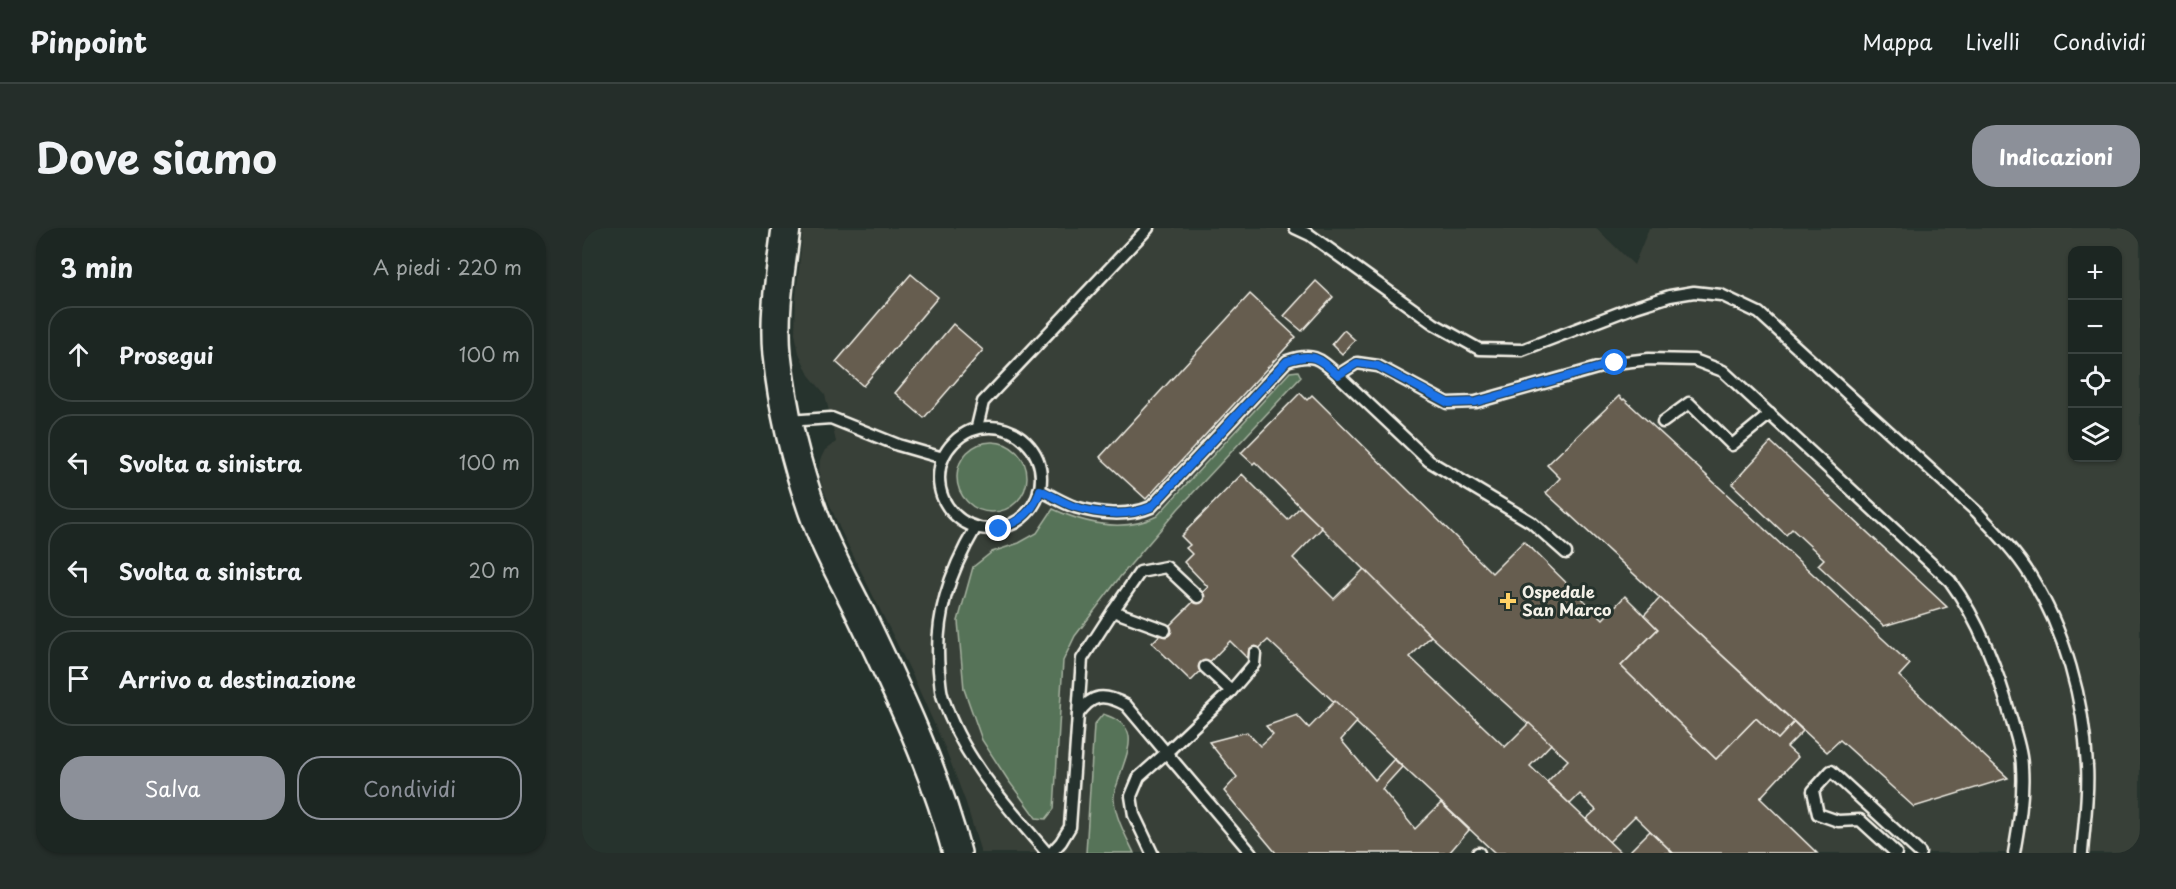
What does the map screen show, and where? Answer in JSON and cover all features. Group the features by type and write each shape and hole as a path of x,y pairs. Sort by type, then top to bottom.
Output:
{"street":[{"path":"786,228 776,306 777,354 788,421 800,473 818,525 895,685 926,759 957,853"}],"lane":[{"path":"977,427 983,402 1148,228"},
{"path":"1295,228 1310,235 1434,324 1479,349 1522,350 1629,309 1670,296 1694,292 1721,295 1759,313 1977,512 2030,574 2050,613 2066,652 2078,693 2087,768 2082,853"},
{"path":"1040,490 1075,507 1099,512 1139,512 1151,507 1287,361 1301,356 1318,357 1429,461 1531,522 1566,554"},
{"path":"1338,375 1357,363 1378,366 1448,403 1476,402 1615,363 1648,359 1694,360 1723,371 1950,581 1967,605 1984,639 2004,694 2023,765 2020,816 2014,853"},
{"path":"1664,422 1689,402 1732,444 1770,414"},
{"path":"788,421 831,418 898,445 943,458"},
{"path":"977,427 1004,428 1019,436 1032,448 1040,464 1041,482 1038,498 1028,513 1015,524 999,529 966,524 953,514 943,500 938,484 939,468 943,458 956,439 977,427"},
{"path":"976,527 959,557 946,589 939,627 942,696 957,731 975,763 996,793 1049,853 1061,842 1070,827 1082,659 1140,572 1166,567 1198,597"},
{"path":"1113,611 1165,630"},
{"path":"1152,853 1134,815 1131,796 1139,777 1231,691 1254,664 1255,653"},
{"path":"1205,667 1231,691"},
{"path":"1078,714 1086,702 1099,698 1113,698 1126,705 1251,853"},
{"path":"1896,853 1860,820 1838,821 1818,814 1813,791 1831,771 1920,853"}],"shaded area":[{"name":"Ospedale San Marco","path":"803,228 1596,228 1634,265 1649,228 2140,228 2140,853 981,853 966,803 946,750 911,672 840,529 822,486 819,472 820,460 825,450 836,442 825,394 809,375 799,353 795,333"}],"green space":[{"path":"1298,371 1301,377 1178,509 1120,577 1075,636 1063,661 1054,809 1046,819 1036,818 982,740 964,689 958,621 973,567 992,552 1019,543 1037,533 1053,509 1079,519 1118,525 1144,521 1157,516 1290,372"},
{"path":"992,442 1011,448 1021,458 1027,477 1021,496 1011,506 992,512 973,506 963,496 957,477 963,458 973,448"},
{"path":"1103,714 1116,719 1128,733 1128,750 1114,798 1119,821 1134,853 1086,853 1094,725"}],"building":[{"path":"911,274 938,297 863,386 836,362"},
{"path":"1316,281 1333,297 1302,331 1284,316"},
{"path":"1250,294 1296,337 1146,499 1100,457"},
{"path":"953,324 983,350 924,418 895,393"},
{"path":"1344,330 1355,340 1342,354 1332,344"},
{"path":"1300,393 1307,400 1312,395 1492,573 1524,541 1603,619 1625,596 1658,629 1621,666 1716,759 1756,718 1778,739 1794,722 1803,731 1787,747 1798,757 1760,798 1817,853 1673,853 1635,816 1609,842 1586,819 1596,810 1580,794 1570,804 1547,782 1568,760 1431,636 1255,462 1253,464 1241,453"},
{"path":"1619,396 1910,664 1899,676 2008,778 1914,807 1840,740 1827,752 1546,493 1560,478 1547,465"},
{"path":"1771,442 1947,607 1884,626 1818,565 1824,559 1792,529 1786,535 1732,484"},
{"path":"1242,474 1288,520 1300,507 1322,528 1293,558 1334,599 1364,569 1431,636 1410,657 1505,747 1529,723 1551,744 1530,766 1621,853 1495,853 1268,640 1248,659 1230,641 1191,681 1152,643 1208,587 1184,562 1192,554 1186,548 1190,545 1181,536"},
{"path":"1660,598 1794,722 1778,739 1756,718 1716,759 1621,666 1658,629 1644,615"},
{"path":"1335,701 1357,722 1341,740 1375,780 1394,759 1402,767 1382,789 1415,829 1441,803 1469,830 1449,853 1276,853 1224,791 1237,777 1209,742 1247,732 1260,746 1273,734 1266,726 1297,715 1309,728"},
{"path":"1650,831 1673,853 1628,853"}],"place":[{"name":"Ospedale San Marco","path":"1508,601"}],"route":[{"path":"999,529 1015,524 1028,513 1038,498 1040,490 1075,507 1099,512 1139,512 1151,507 1287,361 1301,356 1318,357 1338,375 1357,363 1378,366 1448,403 1476,402 1615,363"}]}
